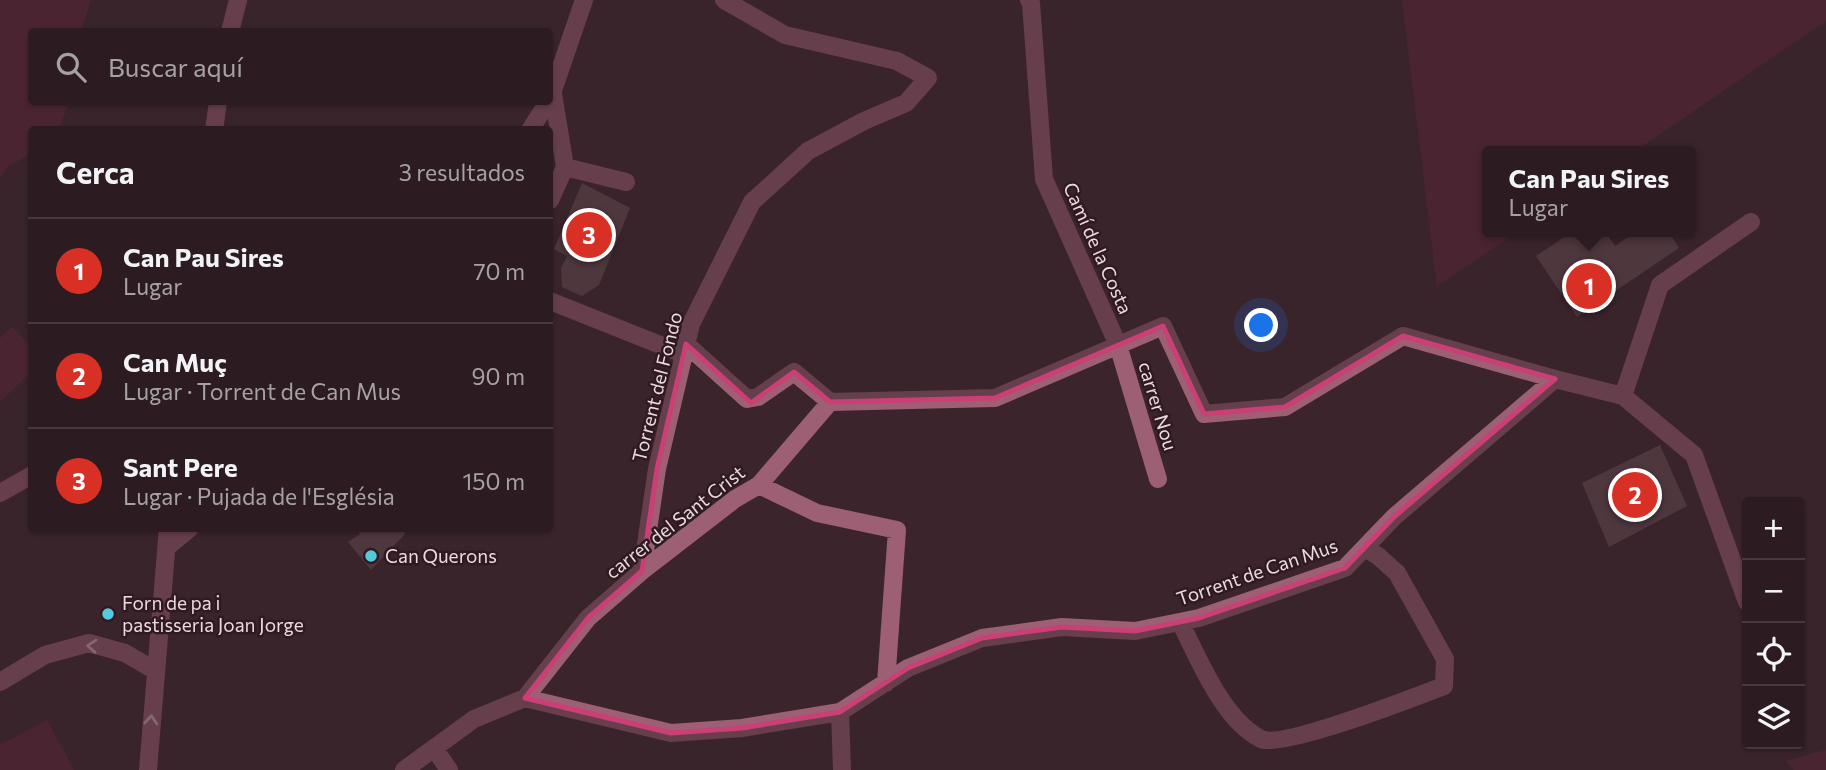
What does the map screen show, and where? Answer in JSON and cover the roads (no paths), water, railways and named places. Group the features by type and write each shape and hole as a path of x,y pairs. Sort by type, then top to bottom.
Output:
{"street":[{"path":"231,28 238,0"},
{"path":"553,89 584,0"},
{"name":"Torrent del Fondo","path":"642,571 657,469 691,324 752,202 808,151 864,121 906,103 928,78 897,61 785,35 724,0"},
{"name":"Camí de la Costa","path":"1029,0 1044,179 1118,345"},
{"path":"215,126 218,105"},
{"path":"532,126 546,105"},
{"path":"552,105 565,167 553,193"},
{"path":"565,167 626,182"},
{"path":"1623,396 1660,285 1751,222"},
{"path":"553,302 685,349 747,399 758,397 794,372 830,402 995,398 1163,326 1205,414 1284,407 1403,336 1623,396 1694,455 1742,588"},
{"name":"carrer Nou","path":"1118,345 1158,479"},
{"name":"Torrent de Can Mus","path":"525,698 671,733 741,728 840,712 908,668 982,638 1062,627 1135,631 1199,618 1345,568 1394,517 1555,379"},
{"name":"carrer del Sant Crist","path":"404,770 474,719 525,698 589,618 642,571 735,499 759,485 830,402"},
{"path":"0,493 28,477"},
{"path":"759,485 817,513 897,530 886,683"},
{"path":"148,770 168,532"},
{"path":"166,548 185,532"},
{"path":"1180,622 1226,707 1244,727 1264,740 1293,738 1444,686 1446,659 1397,573 1365,548"},
{"path":"0,682 45,655 89,643 125,653 155,670"},
{"path":"840,712 842,770"},
{"path":"434,748 449,770"}],"place":[{"name":"Sant Pere","path":"589,235"},
{"name":"Can Pau Sires","path":"1589,286"},
{"name":"Can Muç","path":"1635,495"},
{"name":"Can Querons","path":"371,556"},
{"name":"Forn de pa i pastisseria Joan Jorge","path":"108,614"}]}
